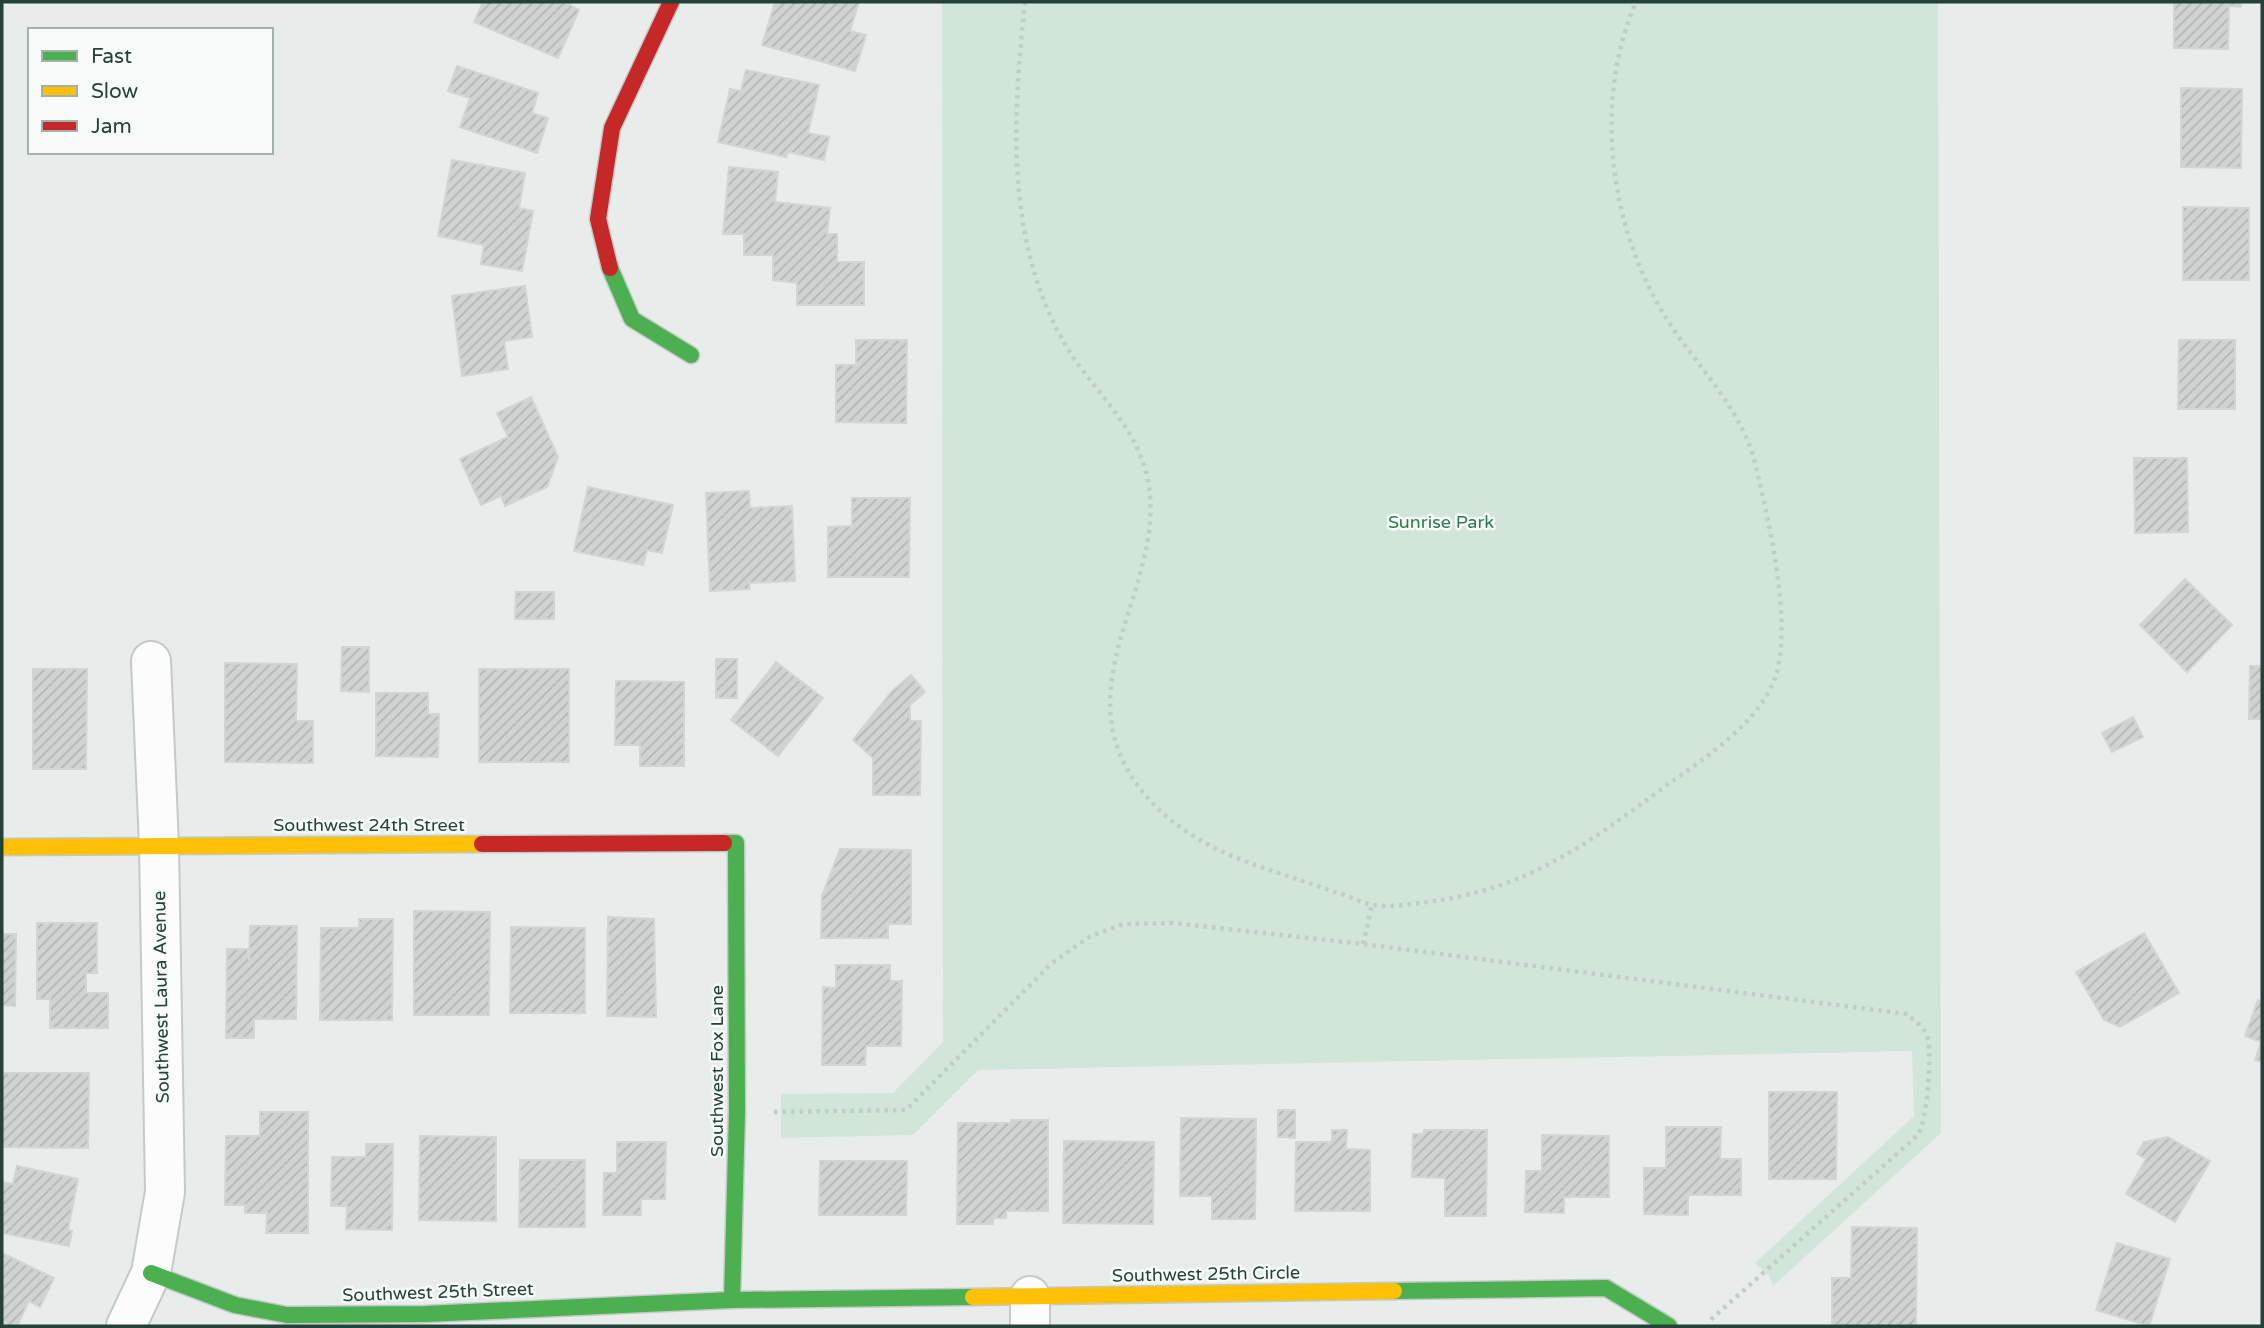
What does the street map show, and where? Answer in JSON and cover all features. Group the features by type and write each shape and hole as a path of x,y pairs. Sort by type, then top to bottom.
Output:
{"street":[{"path":"671,2 612,128 598,219 606,259 632,319 691,355"},
{"name":"Southwest Laura Avenue","path":"126,1326 151,1273 164,1192 159,845 151,661"},
{"name":"Southwest 24th Street","path":"2,847 736,843"},
{"name":"Southwest Fox Lane","path":"732,1300 737,1112 736,843"},
{"name":"Southwest 25th Street","path":"151,1273 235,1305 287,1315 425,1320 732,1300"},
{"name":"Southwest 25th Circle","path":"732,1300 1030,1311 1606,1288 1669,1326"}],"path":[{"path":"1025,2 1017,131 1022,220 1031,266 1047,309 1064,343 1128,427 1145,470 1150,501 1146,551 1113,668 1110,708 1112,732 1122,757 1150,802 1199,839 1248,863 1372,905 1403,905 1469,895 1531,875 1583,846 1678,778 1734,732 1760,705 1777,675 1783,638 1782,608 1753,455 1745,431 1727,399 1657,303 1632,252 1619,192 1612,144 1613,89 1626,26 1636,2"},
{"path":"1363,944 1372,905"},
{"path":"737,1112 906,1110 1052,963 1089,937 1123,924 1173,923 1363,944 1895,1010 1907,1014 1923,1028 1928,1040 1926,1112 1924,1124 1917,1135 1703,1326"}],"green space":[{"name":"Sunrise Park","path":"942,2 1938,2 1941,1133 1773,1286 1769,1276 1755,1263 1914,1116 1912,1051 978,1070 913,1135 781,1138 781,1094 893,1093 943,1042"}],"building":[{"path":"483,2 565,2 579,10 558,58 474,22"},
{"path":"775,2 859,2 850,31 866,35 855,71 762,45"},
{"path":"2174,2 2241,2 2241,7 2229,6 2228,49 2174,48"},
{"path":"457,66 538,93 532,113 548,118 537,153 460,127 470,98 448,91"},
{"path":"746,70 819,85 808,133 829,137 824,160 788,152 786,157 718,142 730,89 741,91"},
{"path":"2181,88 2242,89 2241,168 2181,167"},
{"path":"452,160 525,173 519,208 533,211 522,271 481,264 484,245 438,236"},
{"path":"729,167 778,172 775,202 830,208 827,234 837,234 837,262 864,262 864,305 797,305 797,283 773,280 773,255 744,255 744,234 723,234"},
{"path":"2183,207 2249,208 2249,280 2183,280"},
{"path":"525,286 532,337 504,341 508,369 462,376 452,296"},
{"path":"856,340 907,340 906,423 836,422 836,365 856,365"},
{"path":"2179,340 2235,340 2235,409 2178,409"},
{"path":"531,397 558,457 547,487 505,506 501,496 481,505 460,459 508,437 497,413"},
{"path":"2134,458 2187,458 2188,532 2135,533"},
{"path":"588,487 673,505 662,553 647,550 643,565 574,551"},
{"path":"749,491 750,508 792,506 795,581 749,583 750,589 710,591 706,493"},
{"path":"852,498 910,498 909,577 828,577 828,527 852,526"},
{"path":"2185,579 2232,625 2187,672 2140,625"},
{"path":"516,592 554,592 554,619 515,619"},
{"path":"342,647 369,647 369,692 341,691"},
{"path":"716,659 737,659 737,698 716,698"},
{"path":"776,662 823,698 778,756 731,720"},
{"path":"225,663 297,664 296,721 313,721 313,763 225,762"},
{"path":"2250,666 2262,666 2262,719 2249,719"},
{"path":"33,669 87,669 86,769 33,769"},
{"path":"479,669 569,669 569,762 479,762"},
{"path":"911,675 925,692 910,705 910,721 921,721 920,795 873,795 873,758 853,740 892,691"},
{"path":"616,681 684,682 684,766 640,766 640,745 615,745"},
{"path":"376,693 428,693 428,714 439,714 438,757 376,756"},
{"path":"2133,717 2143,737 2112,752 2102,733"},
{"path":"840,849 911,850 911,924 888,924 888,938 821,938 822,896"},
{"path":"414,911 490,912 489,1015 414,1015"},
{"path":"608,917 654,919 656,1017 607,1016"},
{"path":"359,919 393,919 392,1020 320,1020 321,928 359,928"},
{"path":"37,923 97,923 97,973 86,973 86,993 108,993 108,1028 50,1028 50,999 37,999"},
{"path":"250,926 297,926 296,1019 254,1019 254,1038 226,1038 227,949 248,949 249,960"},
{"path":"511,927 585,928 585,1013 510,1013"},
{"path":"2144,933 2179,993 2120,1027 2104,1020 2076,972"},
{"path":"2,934 16,934 15,1006 2,1005"},
{"path":"836,965 890,965 890,981 902,981 901,1046 866,1046 865,1065 822,1065 823,987 836,988"},
{"path":"2258,1000 2262,1002 2262,1062 2255,1060 2261,1042 2245,1036"},
{"path":"2,1073 89,1073 88,1148 2,1147"},
{"path":"1769,1092 1837,1092 1836,1179 1769,1179"},
{"path":"1278,1110 1295,1110 1295,1138 1278,1137"},
{"path":"260,1112 308,1112 308,1233 266,1233 267,1213 245,1213 245,1205 225,1205 226,1136 260,1136"},
{"path":"1181,1118 1256,1119 1255,1219 1212,1219 1212,1196 1180,1196"},
{"path":"1011,1120 1048,1120 1048,1211 1006,1211 1006,1218 993,1218 993,1224 957,1224 958,1123 1011,1123"},
{"path":"1666,1127 1721,1127 1720,1159 1741,1159 1741,1195 1688,1195 1688,1215 1644,1214 1644,1168 1666,1168"},
{"path":"1332,1130 1347,1130 1346,1149 1370,1150 1370,1211 1295,1211 1296,1142 1332,1142"},
{"path":"1424,1130 1487,1130 1486,1216 1445,1216 1445,1178 1412,1177 1413,1134 1424,1134"},
{"path":"1542,1135 1609,1136 1609,1197 1564,1197 1564,1213 1525,1212 1526,1171 1542,1171"},
{"path":"420,1136 496,1137 496,1221 419,1220"},
{"path":"2168,1137 2210,1161 2175,1222 2126,1194 2146,1159 2137,1154 2144,1142"},
{"path":"1064,1141 1154,1142 1153,1224 1063,1223"},
{"path":"617,1142 666,1142 665,1199 641,1199 641,1215 603,1215 604,1173 617,1173"},
{"path":"366,1144 393,1144 392,1230 346,1229 347,1206 331,1206 332,1157 366,1157"},
{"path":"520,1160 585,1160 585,1227 519,1227"},
{"path":"820,1161 907,1161 906,1215 819,1215"},
{"path":"17,1166 78,1179 68,1230 72,1231 69,1246 2,1233 2,1182 13,1184"},
{"path":"1852,1227 1917,1228 1916,1326 1832,1326 1832,1278 1851,1278"},
{"path":"2117,1243 2170,1259 2149,1326 2096,1310"},
{"path":"2,1253 54,1278 40,1307 29,1301 17,1326 2,1326"}],"traffic: fast":[{"path":"610,268 632,319 691,355"},
{"path":"724,843 736,843 737,1112 732,1300"},
{"path":"151,1273 235,1305 287,1315 425,1314 732,1300 973,1297"},
{"path":"1394,1291 1606,1288 1669,1326"}],"traffic: slow":[{"path":"2,847 482,844"},
{"path":"973,1297 1394,1291"}],"traffic: jam":[{"path":"610,268 598,219 612,128 671,2"},
{"path":"482,844 724,843"}]}
